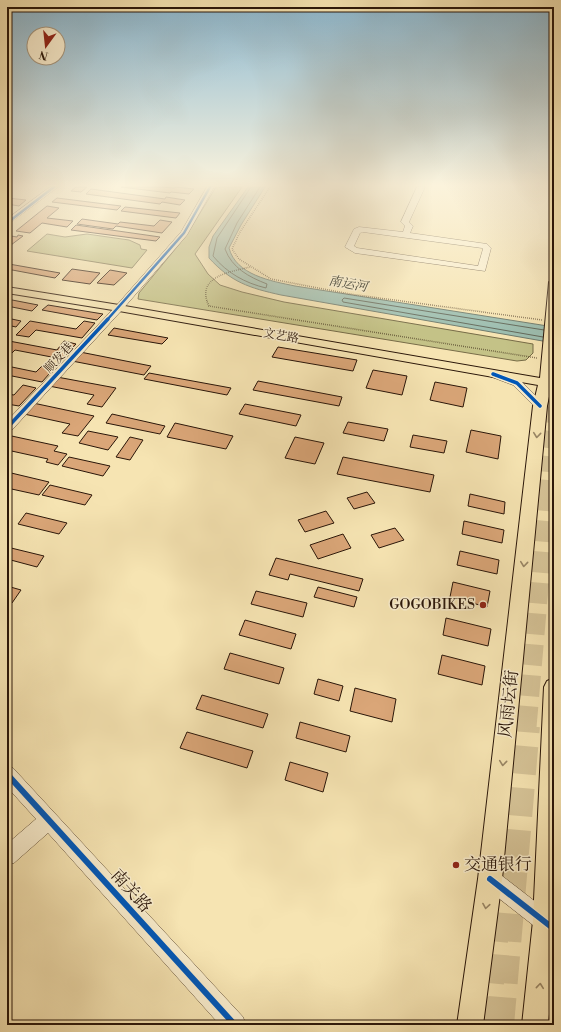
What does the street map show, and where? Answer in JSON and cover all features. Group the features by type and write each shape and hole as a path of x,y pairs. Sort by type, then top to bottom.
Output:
{"main road":[{"name":"文艺路","path":"7,282 493,374 550,379"},
{"name":"风雨坛街","path":"470,1025 490,879 540,406 550,379 547,355 554,282"},
{"name":"文艺路","path":"7,290 121,304 550,379"},
{"path":"535,1025 549,925 554,687"}],"street":[{"name":"顺发巷","path":"7,428 182,235"},
{"path":"355,235 349,247 356,250 482,269 487,248 484,246 414,235"},
{"path":"493,374 516,383 540,406"},
{"name":"南关路","path":"7,774 235,1025"},
{"path":"7,856 49,820"},
{"path":"490,879 549,925"}],"path":[{"path":"239,235 232,249 239,259 271,279 350,294 550,322"},
{"path":"250,267 213,278 204,290 204,298 209,306 547,355"}],"shaded area":[{"path":"46,235 65,237 95,235 129,240 140,245 141,249 147,250 132,268 27,251"},
{"path":"208,235 195,254 208,274 220,285 284,302 533,344 533,353 526,360 517,361 138,299 139,293 186,236"}],"water":[{"path":"236,235 229,248 233,257 239,265 247,271 265,279 295,286 554,327 554,343 259,290 241,283 225,273 209,258 209,247 213,236"}],"building":[{"path":"18,235 23,236 7,248 7,241 11,239 9,238 11,236 17,237"},
{"path":"111,235 147,235 160,237 156,241"},
{"path":"9,264 60,273 55,278 7,269"},
{"path":"72,269 100,273 90,284 62,280"},
{"path":"110,270 127,273 114,285 97,283"},
{"path":"7,299 38,305 32,311 7,306"},
{"path":"48,305 103,314 97,320 42,310"},
{"path":"7,318 21,321 16,327 7,325"},
{"path":"30,321 76,329 84,321 95,323 82,338 36,330 29,337 16,335"},
{"path":"114,328 168,338 162,344 108,335"},
{"path":"9,341 57,350 64,341 76,344 62,359 15,350 7,358 7,343"},
{"path":"278,347 357,360 353,371 272,357"},
{"path":"80,352 151,366 144,375 72,361"},
{"path":"45,363 57,365 42,382 7,375 7,366 36,372"},
{"path":"373,370 407,376 402,395 366,388"},
{"path":"149,373 231,388 227,395 144,379"},
{"path":"57,377 116,388 102,407 87,404 94,395 49,386"},
{"path":"258,381 342,397 339,406 253,390"},
{"path":"435,382 467,388 463,407 430,400"},
{"path":"23,385 36,388 19,406 7,404 7,394 14,395"},
{"path":"33,403 94,416 78,436 62,433 70,424 24,414"},
{"path":"245,404 301,415 296,426 239,414"},
{"path":"112,414 165,426 160,434 106,423"},
{"path":"348,422 388,429 384,441 343,433"},
{"path":"175,423 233,436 226,449 167,437"},
{"path":"471,430 501,436 498,459 466,452"},
{"path":"88,431 118,437 108,450 79,443"},
{"path":"7,435 58,446 54,451 67,454 58,465 46,462 48,459 7,450"},
{"path":"413,435 447,441 444,453 410,447"},
{"path":"130,437 143,440 130,460 116,457"},
{"path":"295,437 324,443 315,464 285,458"},
{"path":"69,457 110,466 103,476 62,466"},
{"path":"343,457 434,475 430,492 337,474"},
{"path":"7,472 49,482 39,495 7,488"},
{"path":"50,485 92,495 85,505 42,495"},
{"path":"367,492 375,503 354,509 347,498"},
{"path":"470,494 505,502 504,514 468,506"},
{"path":"326,511 334,523 305,532 298,520"},
{"path":"26,513 67,523 59,534 18,524"},
{"path":"464,521 504,530 502,543 462,534"},
{"path":"395,528 404,540 379,548 371,535"},
{"path":"343,534 351,548 318,559 310,545"},
{"path":"7,547 44,556 37,567 7,559"},
{"path":"460,551 499,560 497,574 457,565"},
{"path":"276,558 363,579 359,591 290,574 288,580 269,575"},
{"path":"453,582 490,591 487,607 450,597"},
{"path":"7,586 21,590 12,603 7,601"},
{"path":"318,587 357,597 354,607 314,597"},
{"path":"256,591 307,603 303,617 251,604"},
{"path":"446,618 491,629 488,646 443,635"},
{"path":"245,620 296,634 291,649 239,635"},
{"path":"230,653 284,668 279,684 224,669"},
{"path":"442,655 485,666 482,685 438,674"},
{"path":"318,679 343,686 339,701 314,694"},
{"path":"355,688 396,699 392,722 350,711"},
{"path":"202,695 268,714 263,728 196,709"},
{"path":"300,722 350,736 346,752 296,738"},
{"path":"187,732 253,751 247,768 180,748"},
{"path":"290,762 328,773 323,792 285,780"}],"tunnel":[{"path":"542,446 554,356"},
{"path":"546,496 552,431"},
{"path":"526,727 546,495"},
{"path":"500,1025 526,726"},
{"path":"486,1025 496,920"}],"cycle path":[{"path":"7,428 119,308 182,235"},
{"path":"493,374 517,383 540,406"},
{"path":"7,774 235,1025"},
{"path":"490,879 554,929"}],"place":[{"name":"GOGOBIKES","path":"483,605"},
{"name":"交通银行","path":"456,865"}],"water label":[{"name":"南运河","path":"348,284"}]}
